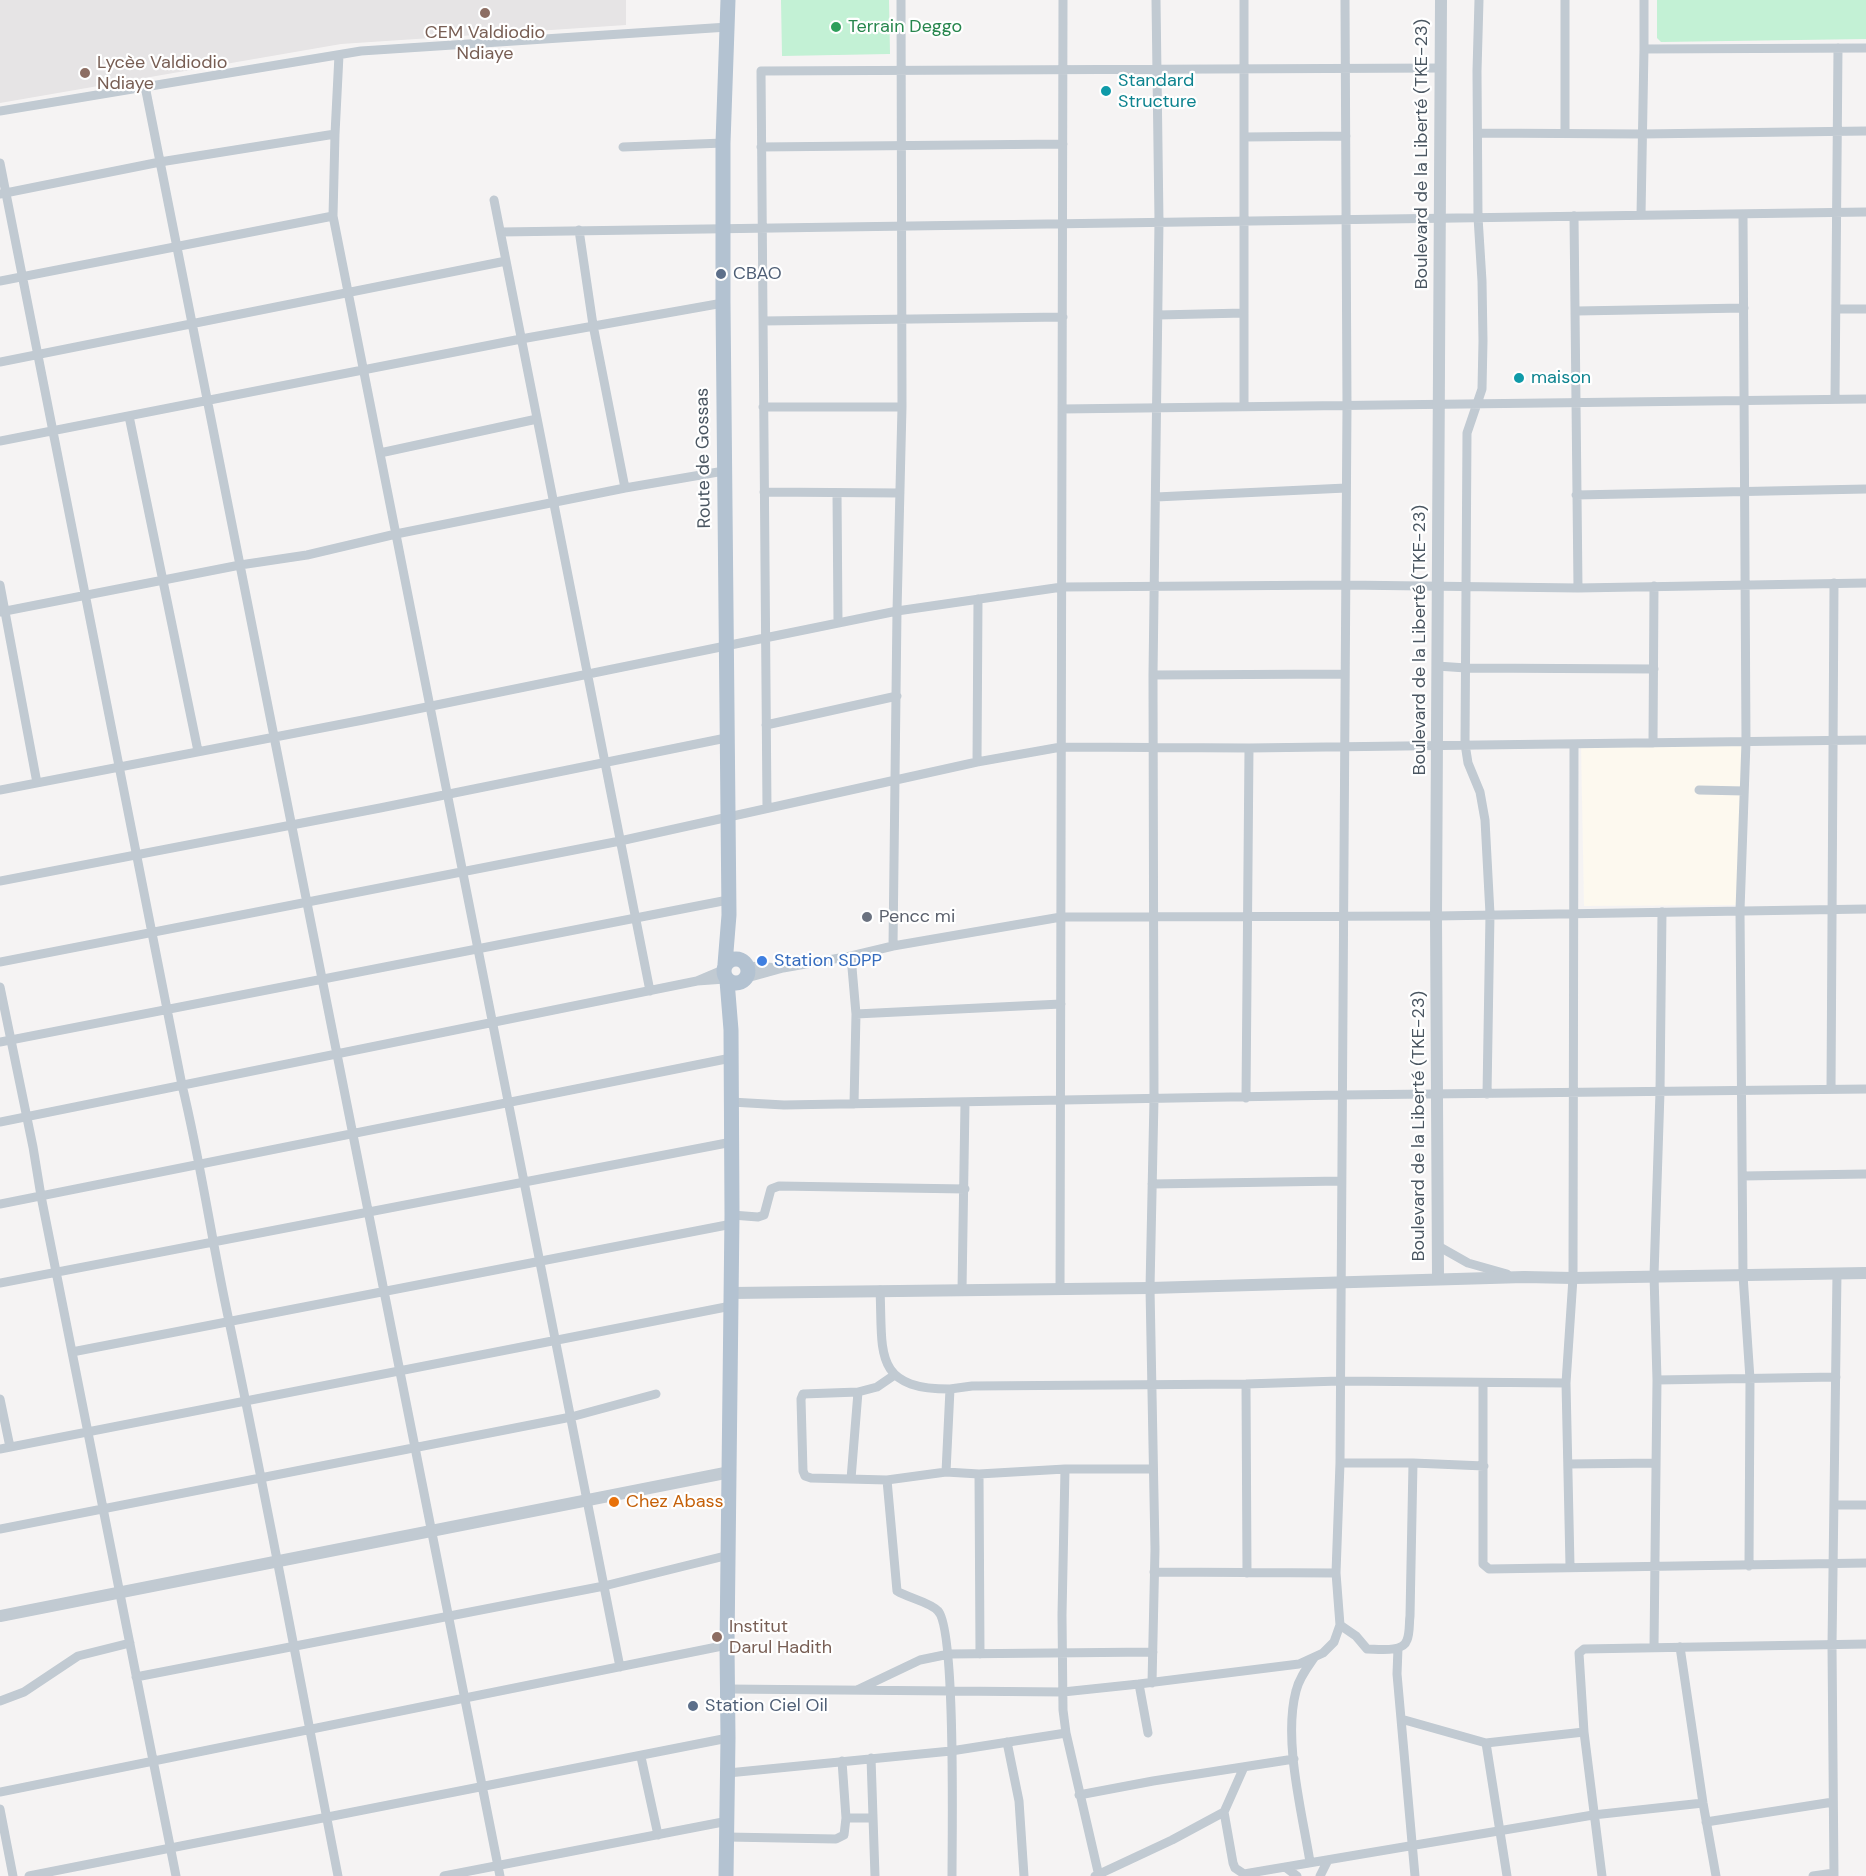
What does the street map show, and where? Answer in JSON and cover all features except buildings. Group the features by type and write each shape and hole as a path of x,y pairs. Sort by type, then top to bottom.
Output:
{"main road":[{"name":"Route de Gossas","path":"726,1876 732,1219 731,1030 735,972 728,907 726,817 723,143 728,0"}],"street":[{"path":"893,946 903,319 901,0"},
{"path":"1060,1289 1063,0"},
{"path":"1152,1683 1154,1469 1150,1288 1154,1099 1153,675 1159,221 1156,0"},
{"path":"1244,0 1244,406"},
{"path":"728,1689 1063,1692 1299,1664 1323,1653 1334,1642 1340,1625 1336,1573 1340,1463 1347,405 1345,0"},
{"name":"Boulevard de la Liberté (TKE-23)","path":"1438,1279 1436,916 1441,0"},
{"path":"1479,0 1478,217 1483,340 1482,388 1467,432 1465,744 1468,762 1482,802 1490,914 1487,1094"},
{"path":"1565,0 1565,133"},
{"path":"1641,215 1644,0"},
{"path":"0,111 361,51 728,27"},
{"path":"1835,399 1838,48"},
{"path":"1644,50 1866,48"},
{"path":"339,55 334,134 333,216 620,1667"},
{"path":"767,808 761,71 1440,68"},
{"path":"146,86 500,1876"},
{"path":"1478,133 1642,134 1866,131"},
{"path":"3,193 160,162 334,134"},
{"path":"1244,137 1346,136"},
{"path":"623,147 723,143"},
{"path":"761,147 1063,144"},
{"path":"0,163 3,193 54,430 338,1876"},
{"path":"494,200 650,991"},
{"path":"501,232 902,224 1866,212"},
{"path":"1743,214 1746,742 1740,910 1743,1275 1750,1379 1749,1566"},
{"path":"0,281 333,216"},
{"path":"1574,216 1577,311 1575,401 1578,588"},
{"path":"579,230 593,325 625,488"},
{"path":"0,362 506,261"},
{"path":"0,441 593,325 723,303"},
{"path":"1577,311 1743,308"},
{"path":"1837,309 1866,309"},
{"path":"1158,315 1244,313"},
{"path":"763,321 1063,317"},
{"path":"1062,409 1866,399"},
{"path":"763,407 902,407"},
{"path":"129,416 198,751"},
{"path":"380,453 537,419"},
{"path":"3,611 240,565 307,555 396,534 625,488 724,471"},
{"path":"1156,496 1346,488"},
{"path":"1576,495 1866,489"},
{"path":"764,492 900,493"},
{"path":"837,493 838,623"},
{"path":"1831,1089 1834,583"},
{"path":"0,790 588,675 726,644 897,611 1062,587 1345,585 1578,588 1866,583"},
{"path":"0,585 3,611 37,783"},
{"path":"1653,743 1654,586"},
{"path":"977,762 978,599"},
{"path":"1437,666 1654,669"},
{"path":"1153,675 1344,674"},
{"path":"766,725 897,696"},
{"path":"0,881 726,738"},
{"path":"0,962 620,840 977,762 1061,747 1249,748 1866,740"},
{"path":"1570,1566 1566,1383 1573,1278 1574,744"},
{"path":"1246,1098 1249,748"},
{"path":"1699,790 1744,791"},
{"path":"0,1042 635,918 728,907"},
{"path":"0,1122 735,972 783,968 1061,917 1436,916 1866,909"},
{"path":"1654,1647 1657,1380 1654,1275 1660,1092 1662,912"},
{"path":"851,956 856,1014 854,1104"},
{"path":"0,987 176,1876"},
{"path":"856,1014 1061,1005"},
{"path":"0,1204 731,1058"},
{"path":"731,1102 784,1105 1866,1089"},
{"path":"962,1290 965,1102"},
{"path":"0,1283 732,1142"},
{"path":"1743,1176 1866,1174"},
{"path":"1152,1184 1341,1181"},
{"path":"72,1352 540,1260 732,1219 758,1217 764,1215 771,1189 779,1185 965,1189"},
{"path":"1438,1246 1484,1269 1524,1277"},
{"path":"0,1399 5,1448 556,1340 731,1299 880,1290 1150,1288 1524,1277 1866,1273"},
{"path":"1813,1876 1834,1874 1832,1645 1837,1274"},
{"path":"880,1290 885,1361 893,1376 906,1383 928,1389 972,1386 1339,1381 1566,1383"},
{"path":"893,1376 877,1387 858,1392 803,1394 801,1399 805,1476 887,1480 946,1472 979,1474 1065,1469 1154,1469"},
{"path":"1657,1380 1836,1377"},
{"path":"1483,1383 1483,1564 1489,1569 1866,1563"},
{"path":"1246,1384 1247,1573"},
{"path":"946,1472 950,1389"},
{"path":"852,1479 858,1392"},
{"path":"0,1529 571,1417 656,1394"},
{"path":"1340,1463 1484,1466"},
{"path":"1340,1625 1356,1636 1367,1649 1398,1648 1404,1646 1407,1640 1410,1616 1413,1463"},
{"path":"1568,1464 1656,1463"},
{"path":"1065,1469 1062,1653 1066,1733 1096,1876 1224,1812"},
{"path":"0,1616 730,1472"},
{"path":"979,1474 980,1654"},
{"path":"887,1480 897,1591 938,1610 943,1620 949,1654 952,1876"},
{"path":"1834,1505 1866,1505"},
{"path":"136,1677 604,1586 729,1555"},
{"path":"1154,1572 1336,1573"},
{"path":"0,1701 24,1692 78,1656 130,1643"},
{"path":"1602,1876 1584,1732 1579,1653 1584,1649 1866,1644"},
{"path":"0,1792 727,1645"},
{"path":"1680,1647 1702,1803 1716,1876"},
{"path":"1398,1648 1397,1674 1415,1876"},
{"path":"855,1691 920,1660 949,1654 1153,1652"},
{"path":"1310,1862 1294,1759 1292,1726 1296,1691 1302,1676 1316,1656"},
{"path":"1139,1684 1148,1734"},
{"path":"1401,1719 1486,1743 1584,1732"},
{"path":"728,1773 951,1751 1066,1733"},
{"path":"29,1876 728,1738"},
{"path":"1007,1742 1021,1813 1024,1876"},
{"path":"1486,1743 1507,1876"},
{"path":"641,1757 658,1835"},
{"path":"871,1758 875,1876"},
{"path":"1079,1795 1294,1759"},
{"path":"727,1837 836,1839 844,1835 846,1818 842,1761"},
{"path":"1244,1767 1224,1812 1233,1863 1235,1868 1244,1875 1593,1815 1702,1803"},
{"path":"1706,1822 1833,1802"},
{"path":"0,1809 13,1876"},
{"path":"846,1818 873,1818"},
{"path":"444,1876 728,1821"},
{"path":"1320,1876 1328,1860"},
{"path":"1286,1867 1297,1876"}],"shaded area":[{"name":"Lycèe Valdiodio Ndiaye","path":"0,0 626,0 626,25 341,44 0,103"},
{"path":"1581,745 1743,746 1739,905 1584,906"}],"green space":[{"name":"Terrain Deggo","path":"781,0 889,0 890,54 782,56"},
{"path":"1657,0 1866,0 1866,39 1661,42 1657,38"}],"place":[{"name":"CEM Valdiodio Ndiaye","path":"485,13"},
{"name":"Terrain Deggo","path":"836,27"},
{"name":"Lycèe Valdiodio Ndiaye","path":"85,73"},
{"name":"Standard Structure","path":"1106,91"},
{"name":"CBAO","path":"721,274"},
{"name":"maison","path":"1519,378"},
{"name":"Pencc mi","path":"867,917"},
{"name":"Station SDPP","path":"762,961"},
{"name":"Chez Abass","path":"614,1502"},
{"name":"Institut Darul Hadith","path":"717,1637"},
{"name":"Station Ciel Oil","path":"693,1706"}]}
